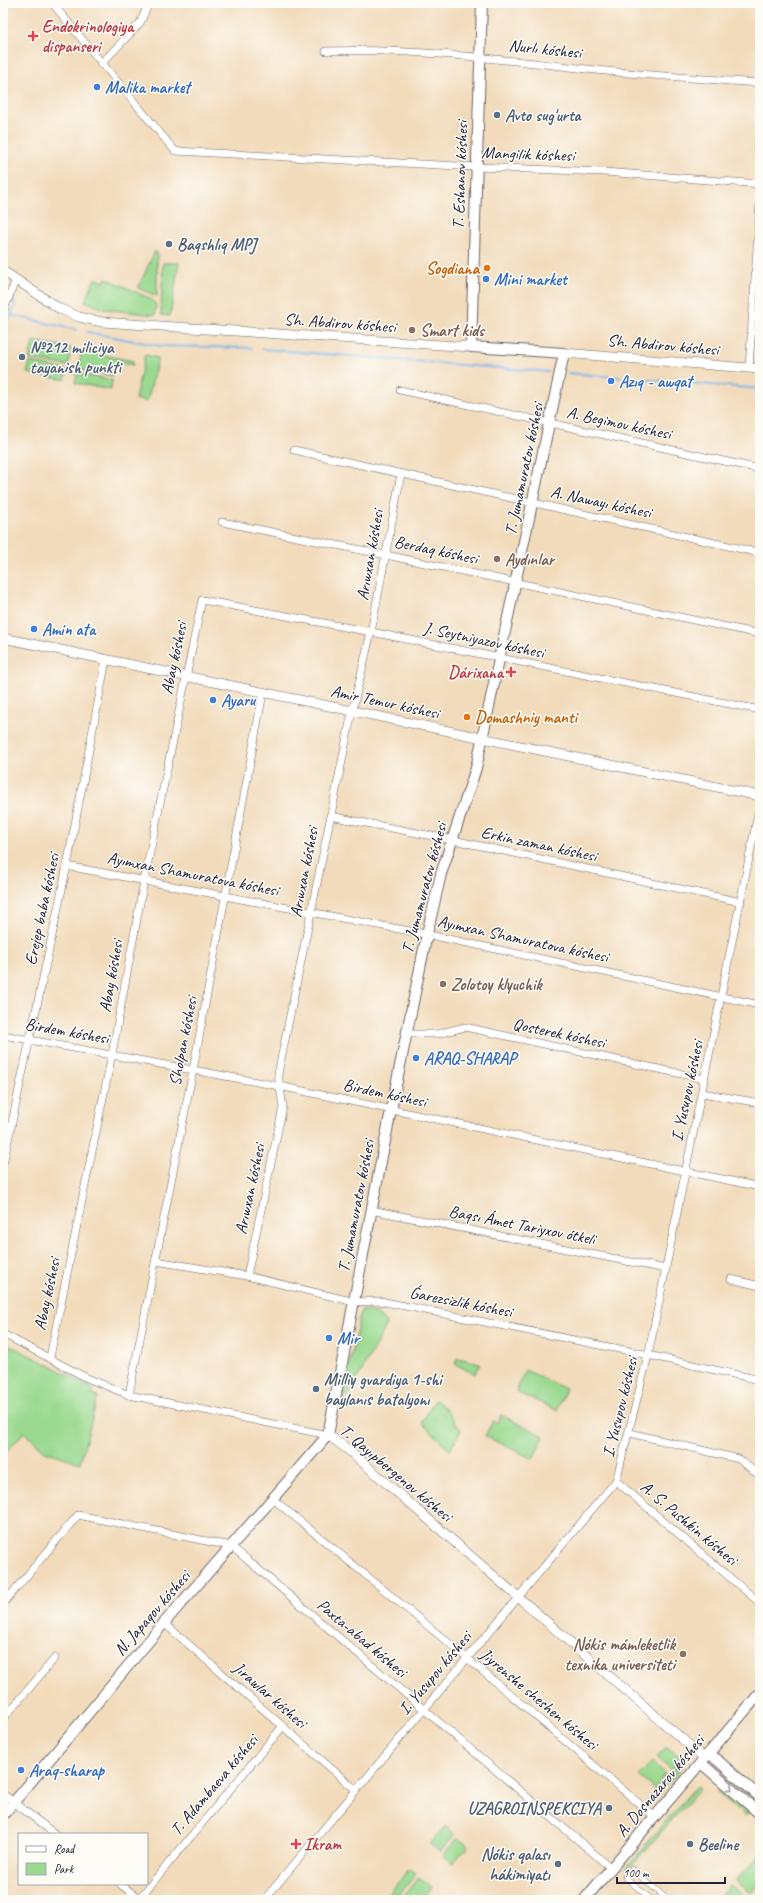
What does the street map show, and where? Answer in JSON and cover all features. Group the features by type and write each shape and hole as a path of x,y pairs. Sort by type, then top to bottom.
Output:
{"main road":[{"name":"T. Eshanov kóshesi","path":"471,347 479,58 482,3"},
{"name":"Sh. Abdirov kóshesi","path":"471,347 564,353"},
{"name":"T. Jumamuratov kóshesi","path":"328,1435 371,1210 427,934 441,874 476,768 517,583 564,353"},
{"name":"N. Japaqov kóshesi","path":"3,1815 164,1623 328,1435"},
{"name":"A. Dosnazarov kóshesi","path":"584,1900 760,1693"},
{"name":"T. Qayıpbergenov kóshesi","path":"704,1758 760,1796"},
{"name":"T. Qayıpbergenov kóshesi","path":"704,1758 760,1814"}],"street":[{"path":"52,3 101,64 140,23 149,3"},
{"name":"Nurlı kóshesi","path":"326,51 364,49 760,83"},
{"name":"Mangilik kóshesi","path":"101,64 175,151 477,168 604,172 760,184"},
{"path":"749,368 760,203"},
{"name":"Sh. Abdirov kóshesi","path":"3,271 60,309 78,317 102,322 471,347"},
{"path":"3,312 16,279"},
{"name":"Sh. Abdirov kóshesi","path":"564,353 760,369"},
{"name":"A. Begimov kóshesi","path":"400,390 760,469"},
{"name":"A. Nawayı kóshesi","path":"294,450 760,553"},
{"name":"Arıwxan kóshesi","path":"247,1276 282,1107 278,1074 330,816 371,632 400,474"},
{"name":"Berdaq kóshesi","path":"222,522 760,634"},
{"name":"J. Seytniyazov kóshesi","path":"202,600 371,632 499,659 760,710"},
{"name":"Abay kóshesi","path":"50,1358 112,1054 144,881 202,600"},
{"name":"Amir Temur kóshesi","path":"4,641 106,660 760,796"},
{"name":"Erejep baba kóshesi","path":"3,1164 28,1040 67,866 106,660"},
{"name":"Sholpan kóshesi","path":"129,1395 193,1070 263,693"},
{"name":"I. Yusupov kóshesi","path":"264,1900 616,1481 630,1433 648,1356 760,804"},
{"name":"Erkin zaman kóshesi","path":"330,816 452,840 741,902"},
{"name":"Ayımxan Shamuratova kóshesi","path":"67,866 312,911 427,934 760,1005"},
{"name":"Qosterek kóshesi","path":"407,1034 437,1034 465,1028 705,1079"},
{"name":"Birdem kóshesi","path":"3,1035 280,1086 760,1187"},
{"path":"702,1093 760,1103"},
{"name":"Baqsı Ámet Tariyxov ótkeli","path":"371,1210 666,1269"},
{"name":"Ǵarezsizlik kóshesi","path":"156,1261 247,1276 354,1302 380,1301 760,1380"},
{"path":"731,1279 760,1286"},
{"name":"T. Qayıpbergenov kóshesi","path":"3,1334 87,1378 129,1395 328,1435 346,1448 704,1758"},
{"path":"630,1433 739,1458 760,1476"},
{"name":"A. S. Pushkin kóshesi","path":"616,1481 760,1603"},
{"name":"Jiyrenshe sheshen kóshesi","path":"273,1499 467,1658 655,1817"},
{"name":"Paxta-abad kóshesi","path":"3,1604 78,1515 231,1546 611,1868"},
{"name":"Jırawlar kóshesi","path":"164,1623 356,1790"},
{"path":"3,1719 55,1658"},
{"name":"T. Adambaeva kóshesi","path":"140,1900 283,1726"},
{"path":"3,1794 54,1833"},
{"path":"632,1869 668,1900"},
{"path":"625,1877 652,1900"},
{"path":"121,1885 140,1900"}],"green space":[{"path":"155,251 157,254 157,296 138,288"},
{"path":"163,263 179,263 170,316 161,315"},
{"path":"95,278 104,282 106,278 151,299 156,305 155,315 104,309 85,301"},
{"path":"33,341 71,348 68,366 29,359"},
{"path":"82,351 133,361 133,365 116,363 113,376 78,369"},
{"path":"145,355 158,358 147,402 135,399"},
{"path":"30,362 67,370 65,380 27,373"},
{"path":"77,373 112,380 111,390 75,383"},
{"path":"361,1310 375,1313 386,1322 384,1330 348,1396 342,1400"},
{"path":"3,1342 65,1373 94,1390 92,1395 98,1396 80,1463 45,1451 24,1432 3,1456"},
{"path":"457,1358 480,1363 475,1374 455,1364"},
{"path":"525,1370 566,1389 557,1410 516,1392"},
{"path":"435,1400 446,1410 461,1430 450,1450 422,1423"},
{"path":"501,1415 544,1436 533,1459 485,1436 493,1421 497,1423"},
{"path":"666,1747 680,1758 671,1769 657,1757"},
{"path":"652,1762 666,1774 654,1789 638,1776"},
{"path":"681,1762 679,1772 647,1806 645,1803"},
{"path":"697,1785 700,1788 627,1871 626,1868"},
{"path":"720,1788 749,1812 746,1816 717,1792"},
{"path":"445,1826 455,1835 440,1852 430,1844"},
{"path":"458,1838 468,1846 453,1863 443,1855"},
{"path":"760,1854 760,1885 750,1893 736,1881"},
{"path":"409,1869 416,1874 395,1900 384,1900"},
{"path":"419,1877 431,1887 421,1900 400,1900"},
{"path":"730,1885 747,1899 718,1900"}],"waterway":[{"path":"13,299 15,305 11,315 77,330"},
{"path":"3,327 11,315"},
{"path":"87,332 161,346 252,348"},
{"path":"262,349 549,372"},
{"path":"568,373 760,389"}],"place":[{"name":"Endokrinologiya dispanseri","path":"33,36"},
{"name":"Malika market","path":"97,87"},
{"name":"Avto sug'urta","path":"497,115"},
{"name":"Baqshlıq MPJ","path":"169,244"},
{"name":"Sogdiana","path":"487,268"},
{"name":"Mini market","path":"486,279"},
{"name":"Smart kids","path":"412,330"},
{"name":"№212 miliciya tayanish punkti","path":"22,357"},
{"name":"Azıq - awqat","path":"611,381"},
{"name":"Aydınlar","path":"497,559"},
{"name":"Amin ata","path":"34,629"},
{"name":"Dárixana","path":"511,672"},
{"name":"Ayaru","path":"213,700"},
{"name":"Domashniy manti","path":"467,717"},
{"name":"Zolotoy klyuchik","path":"443,984"},
{"name":"ARAQ-SHARAP","path":"416,1058"},
{"name":"Mir","path":"329,1338"},
{"name":"Milliy gvardiya 1-shi baylanıs batalyonı","path":"316,1389"},
{"name":"Nókis mámleketlik texnika universiteti","path":"683,1654"},
{"name":"Araq-sharap","path":"21,1770"},
{"name":"UZAGROINSPEKCIYA","path":"609,1808"},
{"name":"Ikram","path":"296,1844"},
{"name":"Beeline","path":"690,1844"},
{"name":"Nókis qalası hákimiyatı","path":"558,1864"}]}
